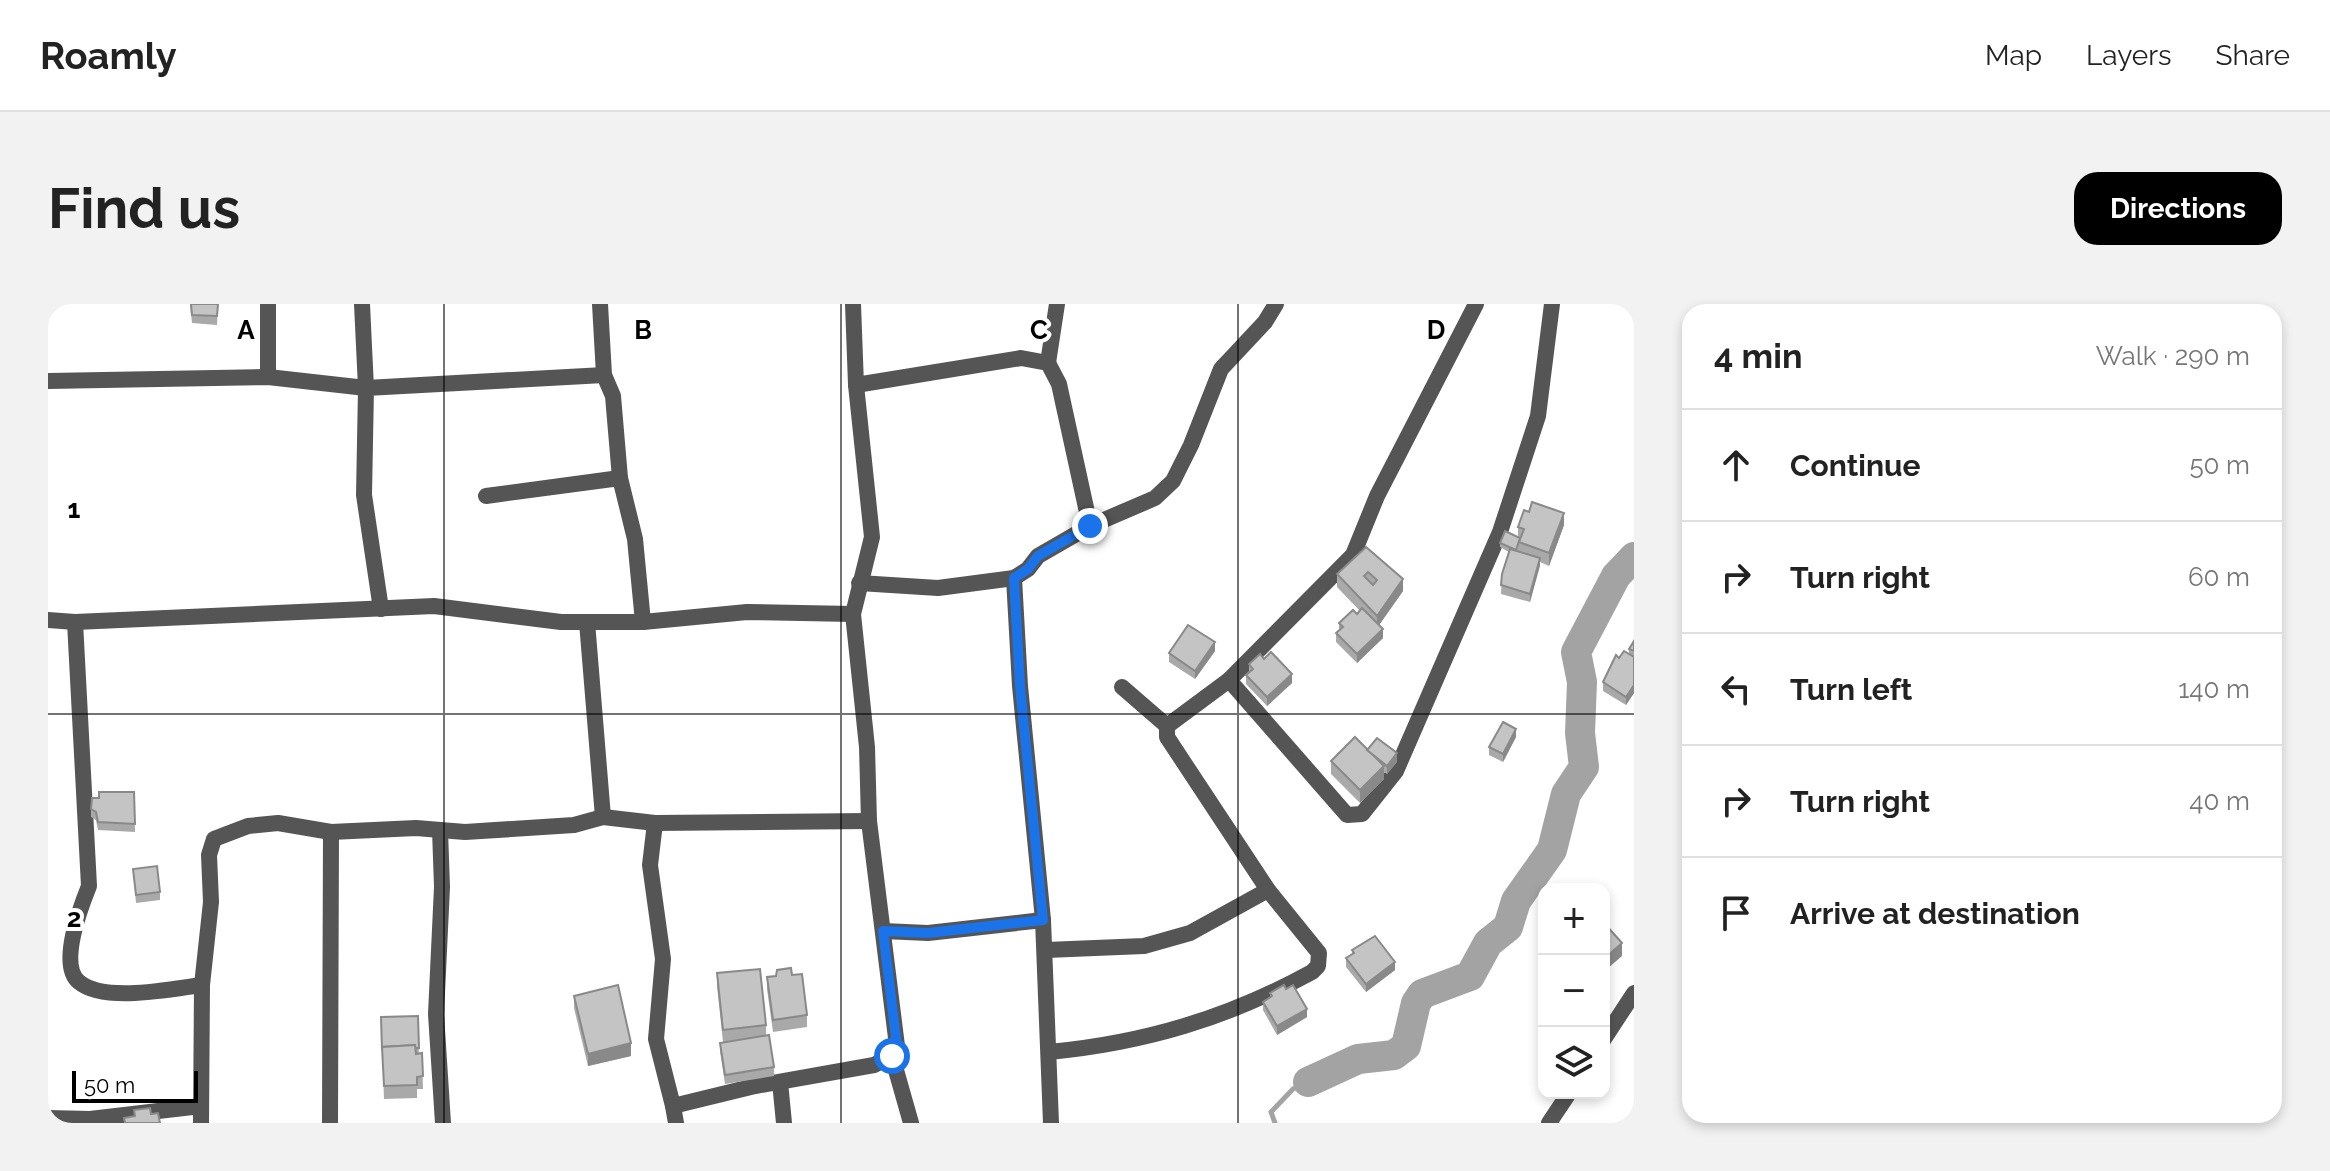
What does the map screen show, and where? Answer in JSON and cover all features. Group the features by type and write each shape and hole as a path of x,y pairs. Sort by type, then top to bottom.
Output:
{"street":[{"path":"268,304 268,377"},
{"path":"362,304 366,388 364,495 381,609"},
{"path":"600,304 604,375 613,396 620,478 635,539 643,622"},
{"path":"655,823 650,852 663,959 656,1039 674,1115 780,1082 874,1065 892,1056 897,1046 869,821 867,747 853,614 872,537 856,385 853,304"},
{"path":"1057,304 1048,363 1059,384 1090,526"},
{"path":"859,583 938,588 1014,578 1028,569 1038,556 1090,526 1155,498 1173,481 1221,369 1265,322 1276,304"},
{"path":"1167,726 1229,680 1353,555 1377,496 1476,304"},
{"path":"1229,680 1347,815 1362,814 1396,771 1500,532 1538,416 1552,304"},
{"path":"856,385 1021,358 1048,363"},
{"path":"48,381 268,377 366,388 604,375"},
{"path":"486,496 620,478"},
{"path":"1014,578 1020,686 1046,950 1051,1123"},
{"path":"48,620 75,622 434,606 587,622 643,622 747,612 853,614"},
{"path":"75,622 89,886 73,924 73,972 79,982 106,992 151,992 202,985"},
{"path":"587,622 603,817"},
{"path":"1049,1052 1107,1047 1208,1020 1312,972 1318,966 1319,953 1268,890 1167,737 1167,726 1122,687"},
{"path":"48,1118 201,1115 202,985 211,902 209,855 214,839 248,826 278,823 331,832 574,825 603,817 655,823 869,821"},
{"path":"440,830 442,887 436,1014 443,1123"},
{"path":"330,1123 331,832"},
{"path":"1046,950 1144,946 1190,933 1268,890"},
{"path":"883,931 928,933 1043,920"},
{"path":"1610,1030 1634,993"},
{"path":"892,1056 911,1123"},
{"path":"780,1082 784,1123"},
{"path":"1549,1123 1565,1099"}],"building":[{"path":"191,304 218,304 217,316 192,315"},
{"path":"1532,502 1564,513 1549,553 1519,542 1524,529 1518,527 1524,510 1529,512"},
{"path":"1505,531 1520,538 1516,550 1500,543"},
{"path":"1366,547 1403,579 1377,616 1337,574","holes":["1368,572 1377,580 1373,585 1364,576"]},
{"path":"1510,549 1540,558 1530,594 1501,585"},
{"path":"1362,608 1383,629 1357,654 1336,633 1343,627 1339,623 1353,610 1357,614"},
{"path":"1188,625 1215,642 1195,671 1169,653"},
{"path":"1624,651 1634,657 1634,685 1626,697 1603,682 1616,655 1619,658"},
{"path":"1271,652 1292,674 1267,697 1246,675 1253,669 1249,664 1260,654 1264,659"},
{"path":"1503,722 1516,729 1503,754 1489,747"},
{"path":"1355,737 1384,766 1360,790 1331,761"},
{"path":"1377,738 1397,753 1387,766 1367,750"},
{"path":"99,792 134,792 135,824 98,822 96,812 91,809 92,798 99,798"},
{"path":"157,866 160,892 136,895 133,869"},
{"path":"1610,930 1622,943 1610,954"},
{"path":"1375,936 1395,962 1366,984 1346,958 1354,953 1352,950"},
{"path":"791,968 792,975 802,974 807,1015 773,1020 767,977 776,976 777,970"},
{"path":"760,969 766,1025 723,1030 717,973"},
{"path":"618,985 631,1043 588,1054 574,996"},
{"path":"1284,985 1286,989 1293,985 1307,1009 1277,1026 1263,1002 1272,996 1270,993"},
{"path":"418,1016 419,1048 415,1045 382,1047 382,1050 381,1017"},
{"path":"769,1035 774,1067 725,1075 720,1043"},
{"path":"415,1045 416,1054 422,1053 423,1076 417,1077 417,1085 384,1086 382,1047"},
{"path":"150,1108 151,1114 158,1113 160,1123 125,1123 124,1118 135,1116 134,1110"}],"waterway":[{"path":"1308,1082 1358,1059 1394,1055 1406,1046 1416,1003 1422,994 1470,976 1488,943 1508,927 1516,901 1552,850 1566,794 1584,767 1580,733 1582,682 1576,652 1616,576 1634,557"},
{"path":"1275,1123 1271,1112 1293,1089 1308,1082"}],"route":[{"path":"892,1056 897,1046 883,931 928,933 1043,920 1020,686 1014,578 1028,569 1038,556 1090,526"}]}
